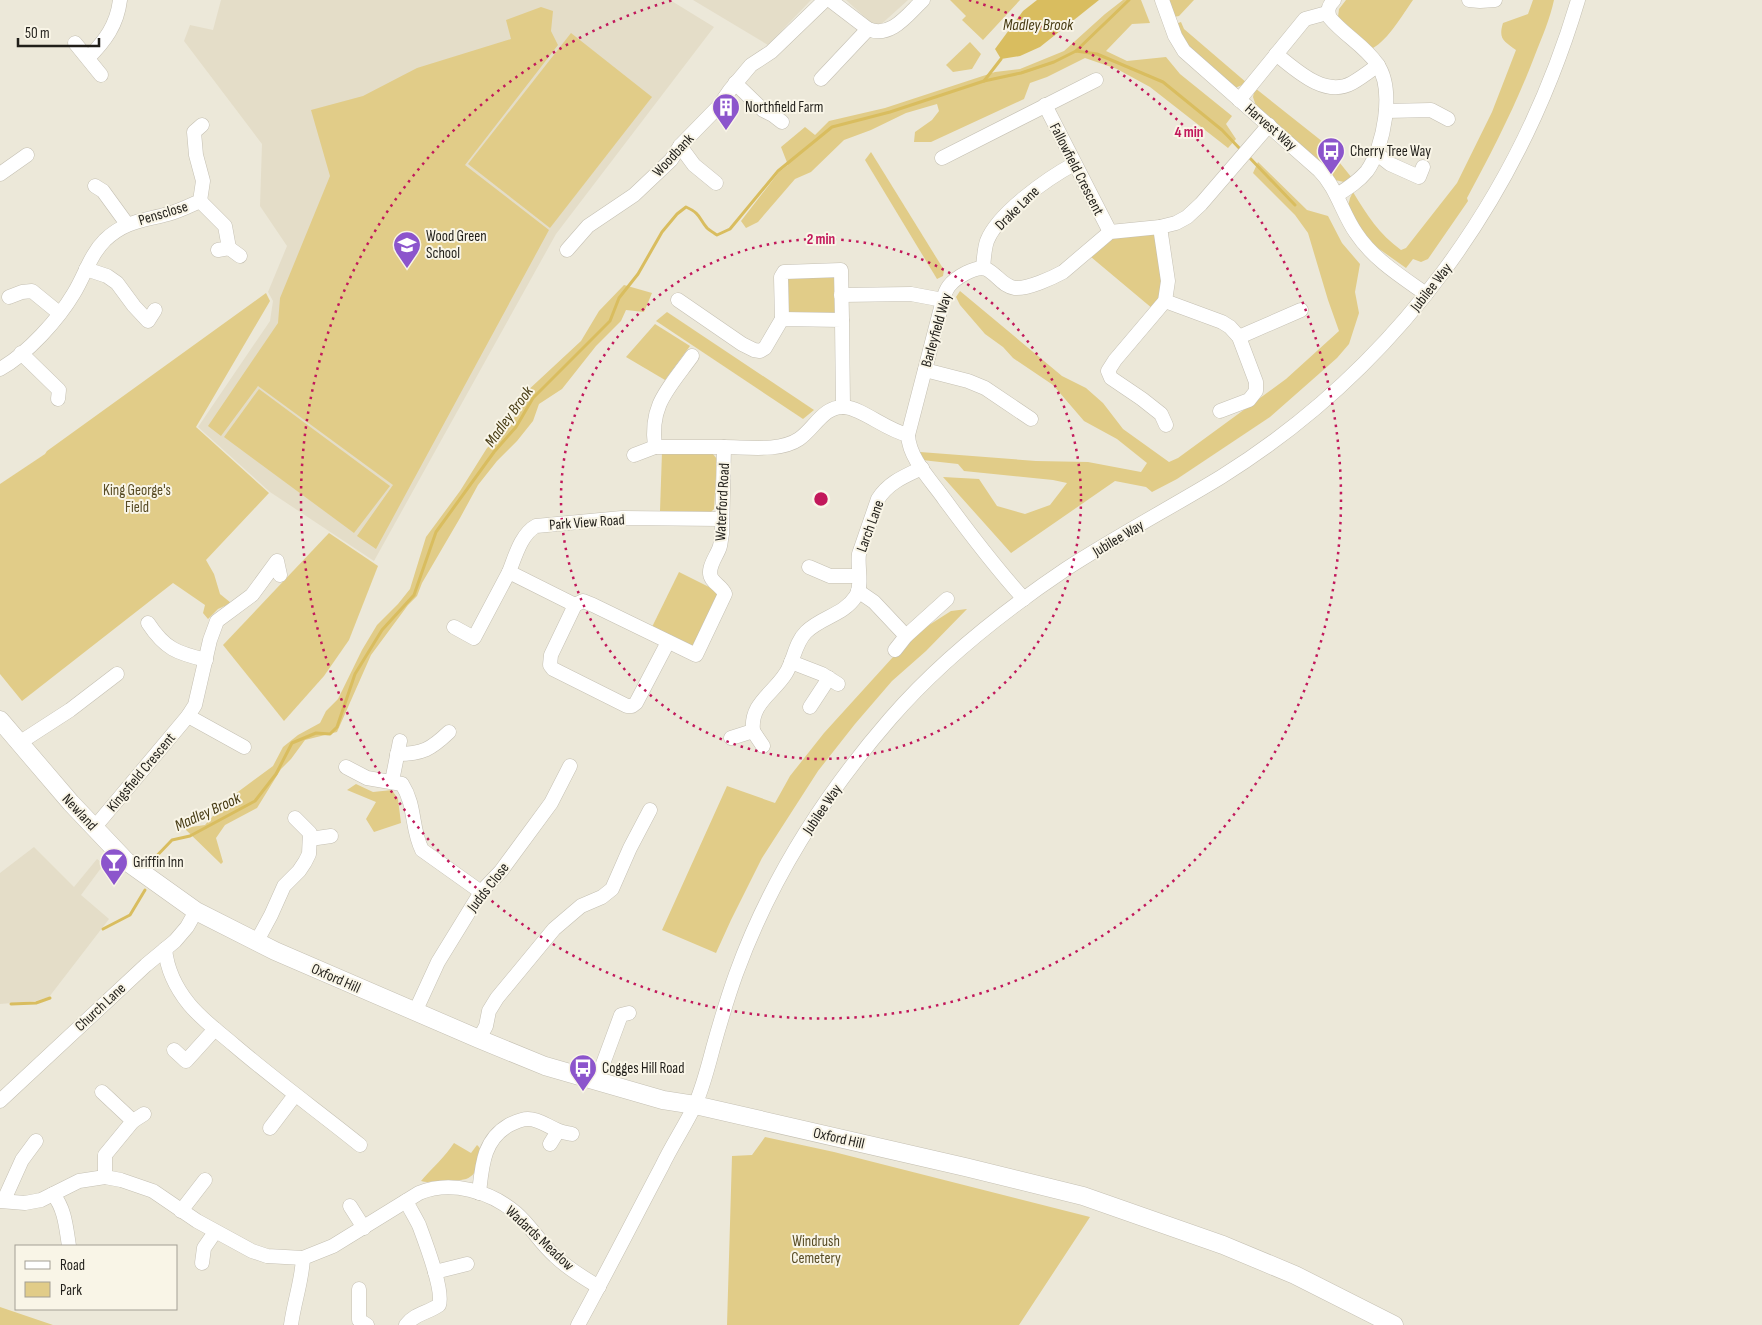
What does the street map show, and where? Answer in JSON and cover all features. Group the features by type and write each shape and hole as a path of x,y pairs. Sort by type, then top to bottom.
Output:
{"main road":[{"name":"Newland","path":"0,720 94,828 126,861 196,911"},
{"name":"Oxford Hill","path":"196,911 275,951 546,1066 663,1100 695,1105 1082,1196 1223,1245 1295,1275 1394,1325"}],"street":[{"path":"88,58 104,42 114,26 120,0"},
{"name":"Woodbank","path":"567,250 588,226 634,195 671,160 680,146 719,106 735,83 751,65 771,52 825,0"},
{"path":"830,0 874,32 885,32 895,26 923,0"},
{"name":"Harvest Way","path":"1162,0 1175,36 1184,51 1327,178 1351,226 1367,247 1426,294"},
{"path":"1469,0 1495,0"},
{"name":"Jubilee Way","path":"695,1105 743,956 778,880 815,818 855,761 912,694 960,648 1024,599 1090,554 1222,476 1285,431 1313,409 1392,335 1461,248 1514,161 1551,79 1578,0"},
{"path":"1239,100 1305,19 1331,4 1334,24 1370,55 1378,65 1384,82 1386,111 1376,153 1362,176 1337,195"},
{"path":"821,79 868,29"},
{"path":"74,43 101,75"},
{"path":"1276,54 1305,76 1321,85 1337,88 1351,84 1378,65"},
{"name":"Fallowfield Crescent","path":"942,158 1096,80"},
{"path":"735,83 763,110 782,122"},
{"name":"Fallowfield Crescent","path":"1045,105 1110,232"},
{"path":"1386,111 1431,110 1448,119"},
{"path":"983,268 1007,286 1020,288 1063,272 1110,232 1160,227 1176,223 1202,204 1269,125"},
{"name":"Pensclose","path":"193,129 196,155 203,181 200,201"},
{"path":"680,146 694,165 716,183"},
{"path":"1376,153 1390,164 1419,177 1423,167"},
{"path":"0,174 26,155"},
{"name":"Drake Lane","path":"983,268 988,240 1006,216 1042,183 1074,164"},
{"name":"Pensclose","path":"107,177 99,188 127,224"},
{"name":"Pensclose","path":"0,369 46,331 74,294 96,250 106,239 127,224 169,214 200,201"},
{"name":"Pensclose","path":"200,201 225,226 229,251"},
{"path":"1160,227 1168,282 1165,301 1115,360 1108,371 1111,378 1161,414 1166,425"},
{"name":"Barleyfield Way","path":"908,435 943,300 948,288 952,283 970,271 983,268"},
{"path":"86,269 107,276 117,283 148,321 156,310"},
{"path":"678,300 742,344 760,352 765,348 782,319 781,277 784,272 841,270 843,407 852,409 898,433 908,435 922,468 964,526 1024,599"},
{"path":"9,297 22,292 32,291 59,313"},
{"path":"841,295 911,294 943,300"},
{"path":"1165,301 1222,322 1230,327 1239,337 1256,382 1256,391 1249,400 1220,411"},
{"path":"1239,337 1301,310"},
{"path":"782,319 842,320"},
{"path":"21,353 62,391"},
{"path":"656,447 654,434 656,411 692,356"},
{"path":"925,370 968,381 986,388 1031,419"},
{"name":"Waterford Road","path":"668,642 696,655 725,594 723,589 712,580 711,576 713,562 720,548 724,447 777,447 787,445 800,438 832,409 843,407"},
{"path":"634,455 656,447 724,447"},
{"name":"Larch Lane","path":"858,591 859,554 878,499 894,481 922,468"},
{"name":"Park View Road","path":"454,627 478,640 524,537 536,526 622,518 721,519"},
{"name":"Kingsfield Crescent","path":"94,828 188,716 195,705 217,622 252,595 277,561 280,575"},
{"path":"809,567 830,576 858,576"},
{"path":"509,572 575,605"},
{"path":"763,746 753,731 752,723 757,709 767,694 781,680 805,633 846,607 855,598 858,591 874,602 906,636"},
{"path":"895,650 906,636 946,599"},
{"path":"583,601 668,642 636,703 632,706 627,706 553,669 550,665 550,655 575,605 583,601"},
{"path":"148,624 158,639 168,646 189,656 206,660"},
{"path":"791,662 805,666 834,681 810,707"},
{"path":"19,743 70,710 117,674"},
{"path":"188,716 244,747"},
{"path":"731,738 753,731"},
{"path":"392,781 399,747 415,754 432,748 449,732"},
{"name":"Judds Close","path":"415,1012 438,962 481,892 501,871 550,803 570,766"},
{"path":"346,767 367,778 402,784 409,794 414,813 417,839 422,850 481,892"},
{"path":"479,1039 486,1026 490,1011 498,998 554,929 581,906 602,897 612,889 630,848 650,810"},
{"path":"257,941 284,886 299,871 309,854 310,833 295,818"},
{"path":"310,839 331,836"},
{"name":"Church Lane","path":"0,1101 54,1049 175,941 187,927 196,911"},
{"path":"165,949 167,966 188,1003 202,1019 360,1146"},
{"path":"596,1080 621,1015 629,1013"},
{"path":"174,1050 186,1061 215,1028"},
{"path":"102,1092 138,1117 104,1155 105,1177"},
{"path":"270,1128 295,1095"},
{"path":"578,1325 695,1105"},
{"path":"479,1193 481,1174 489,1144 499,1131 516,1122 528,1119 540,1121 565,1132 550,1144"},
{"name":"Wadards Meadow","path":"36,1140 22,1160 2,1200 24,1203 40,1200 79,1181 105,1177 138,1184 153,1191 215,1232 252,1252 267,1256 302,1258 333,1246 419,1193 438,1187 461,1188 493,1198 517,1214 556,1258 599,1287"},
{"path":"182,1211 206,1180"},
{"path":"52,1194 63,1209 69,1245"},
{"path":"406,1201 419,1225 435,1272 441,1301 439,1305 422,1312 406,1325"},
{"path":"350,1206 364,1228"},
{"path":"202,1263 204,1248 215,1232"},
{"path":"292,1325 294,1303 302,1274 302,1258"},
{"path":"435,1272 467,1264"},
{"path":"359,1289 358,1320 367,1325"}],"shaded area":[{"name":"Wood Green School","path":"221,0 670,0 714,27 556,234 374,561 270,492 198,427 270,321 273,301 268,292 287,246 260,206 262,144 184,41 190,25 213,30"},
{"path":"693,0 811,0 768,45"},
{"path":"846,0 908,0 877,28"},
{"path":"34,847 74,887 97,859 104,864 81,895 109,919 49,997 36,1001 0,1004 0,873"}],"green space":[{"path":"950,0 1020,0 983,40 962,20 966,16"},
{"path":"1123,0 1141,0 1150,23 1132,24 1106,51 1127,61 1166,57 1180,74 1232,116 1226,124 1236,139 1228,148 1150,87 1117,69 1085,58 1047,77 1030,83 1024,99 931,142 914,142 915,132 932,120 939,111 937,104 906,113 871,130 844,140 811,172 795,179 758,222 746,228 741,221 779,172 788,165 781,147 805,127 815,135 829,121 885,108 995,72 1020,69 1064,51"},
{"path":"1168,0 1194,0 1179,16 1174,17"},
{"path":"1346,0 1413,0 1390,33 1373,48 1338,17 1339,9"},
{"path":"1533,0 1554,0 1546,28 1528,74 1503,128 1467,198 1468,201 1428,259 1421,262 1413,259 1406,268 1375,246 1364,235 1348,206 1350,198 1353,192 1380,231 1401,250 1406,248 1457,183 1492,112 1516,50 1503,39 1501,33 1503,23 1528,14"},
{"path":"541,7 553,11 551,31 558,45 465,165 549,230 376,549 357,536 393,485 258,386 221,436 208,426 278,323 280,298 330,176 311,110 363,96 417,68 511,39 506,20"},
{"path":"1181,22 1184,29 1247,83 1235,88 1200,60 1185,44 1175,24"},
{"path":"571,33 652,97 550,228 468,164"},
{"path":"970,42 981,54 972,69 953,72 946,65"},
{"path":"1255,88 1323,142 1352,178 1344,182 1335,180 1315,159 1256,106 1253,97"},
{"path":"871,152 944,270 943,276 937,279 865,160"},
{"path":"1258,162 1307,210 1328,216 1342,243 1360,264 1355,292 1359,313 1349,344 1337,358 1270,417 1177,479 1152,492 1146,487 1115,481 1011,553 943,477 979,479 997,506 1025,514 1050,505 1067,483 964,471 958,464 922,460 920,452 1036,461 1088,462 1141,472 1147,463 1117,439 1084,421 1053,385 1013,358 1003,347 985,334 960,305 956,297 960,291 1062,376 1086,388 1103,403 1123,429 1169,462 1178,458 1286,379 1339,331 1308,233 1295,215 1253,173"},
{"path":"1153,234 1158,238 1162,283 1153,309 1091,257 1111,238"},
{"path":"788,276 831,276 836,279 837,314 788,314 785,310"},
{"path":"624,285 652,293 644,312 626,310 621,321 596,346 562,389 539,404 533,421 478,485 422,583 417,596 408,605 371,655 337,732 305,740 281,769 257,808 225,825 216,838 223,862 221,864 184,828 205,825 227,800 273,766 283,747 298,735 320,723 326,711 338,699 362,650 377,625 410,589 426,537 460,491 487,448 511,425 525,393 581,341 599,311"},
{"name":"King George's Field","path":"266,293 270,301 196,427 269,493 206,560 214,574 220,594 231,603 218,609 208,619 203,613 205,605 173,583 22,701 0,674 0,484 45,454"},
{"path":"667,312 814,410 803,419 656,321"},
{"path":"655,324 690,346 665,380 626,357"},
{"path":"259,389 390,486 354,533 224,437"},
{"path":"662,452 712,453 717,459 714,509 711,512 660,511"},
{"path":"329,533 378,566 349,640 324,676 284,721 223,645"},
{"path":"679,572 717,591 719,594 691,646 652,627"},
{"path":"967,609 926,651 892,681 818,771 762,858 716,953 662,930 727,786 775,803 790,776 824,733 893,657 926,627 951,611"},
{"path":"356,784 373,792 392,790 398,799 401,823 374,832 366,819 376,802 347,790"},
{"name":"Windrush Cemetery","path":"765,1137 834,1152 1090,1217 1019,1325 727,1325 732,1156 752,1155"},
{"path":"454,1143 471,1153 477,1145 480,1148 480,1158 471,1177 461,1180 421,1181 443,1158"},
{"path":"0,1307 53,1325 0,1325"}],"water":[{"name":"Madley Brook","path":"1037,0 1099,0 1040,47 1020,56 1001,59 995,49 1023,11"}],"waterway":[{"name":"Madley Brook","path":"1076,51 1129,0"},
{"path":"984,81 1021,73 1054,62 1076,51 1097,54 1163,82 1222,130 1242,151"},
{"name":"Madley Brook","path":"148,865 172,840 190,836 255,801 276,774 292,743 316,733 330,734 337,727 355,674 382,630 414,595 436,532 494,452 516,427 533,398 610,321 619,298 638,274 662,232 677,214 686,207 691,209 707,228 717,235 730,229 778,171 832,127 890,112 984,81 1001,59"},
{"path":"1247,155 1295,205"},
{"name":"Madley Brook","path":"103,929 130,915 145,890"},
{"name":"Madley Brook","path":"11,1004 36,1003 50,998"}],"place":[{"name":"Northfield Farm","path":"726,131"},
{"name":"Cherry Tree Way","path":"1331,175"},
{"name":"Wood Green School","path":"407,269"},
{"name":"Griffin Inn","path":"114,886"},
{"name":"Cogges Hill Road","path":"583,1092"}]}
